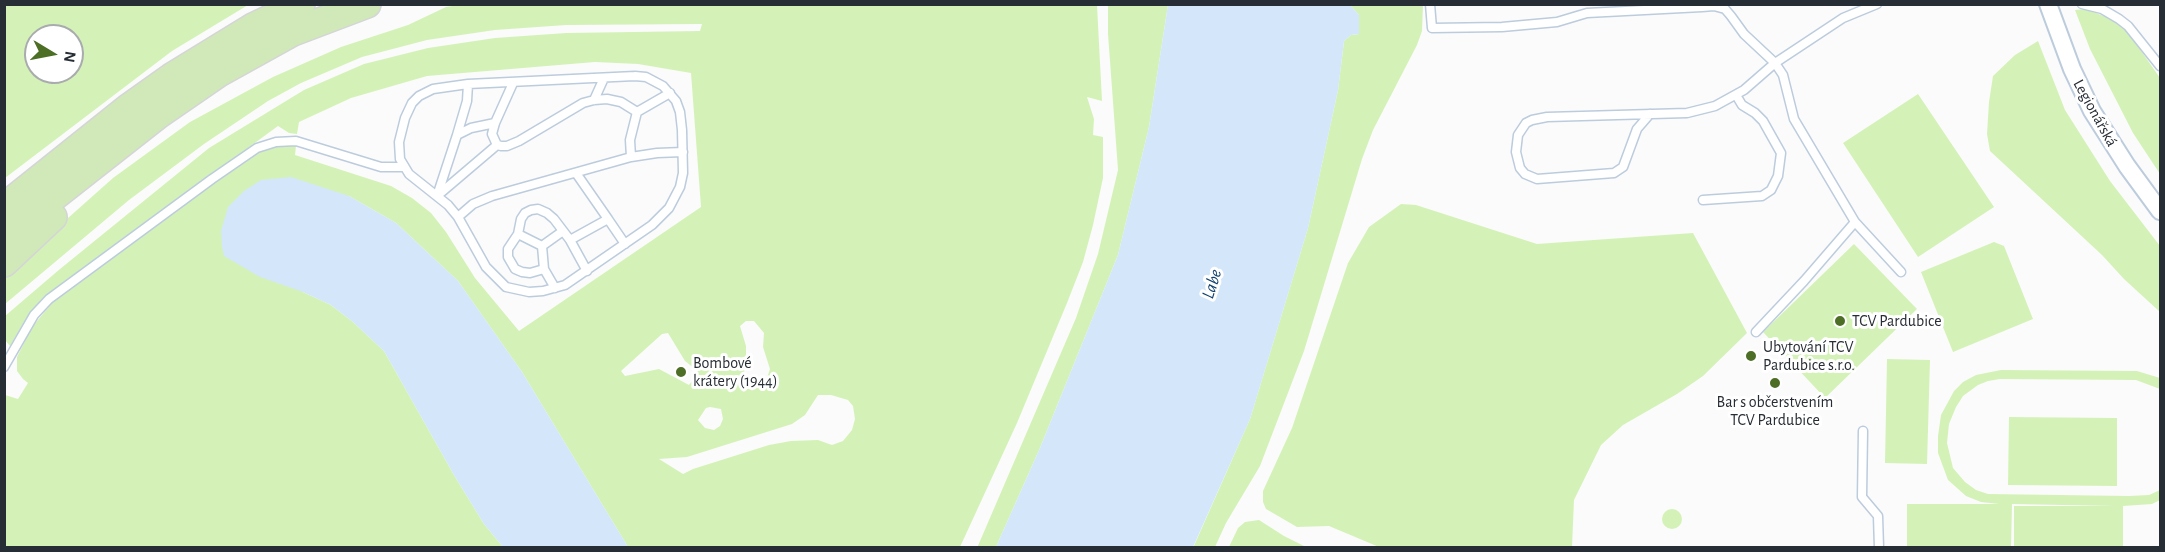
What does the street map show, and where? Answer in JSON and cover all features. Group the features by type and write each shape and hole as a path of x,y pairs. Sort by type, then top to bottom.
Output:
{"main road":[{"path":"4,207 128,108 173,76 253,27 301,4"},
{"path":"4,236 158,115 219,73 293,32 368,4"},
{"path":"4,263 50,221 105,157"}],"street":[{"name":"Legionářská","path":"2048,4 2072,69 2092,111 2127,166 2160,211"}],"lane":[{"path":"1430,4 1432,28 1502,27 1557,22 1587,13 1714,6 1725,9 1744,34 1775,63 1785,80 1794,120 1855,222 1901,272"},
{"path":"1650,114 1637,129 1623,167 1614,173 1537,179 1525,174 1520,168 1516,152 1518,135 1526,123 1532,120 1547,117 1650,114 1702,110 1715,106 1736,95 1775,63 1843,18 1877,4"},
{"path":"2082,4 2102,9 2128,26 2160,66"},
{"path":"646,77 663,86 670,93 680,112 683,172 680,187 669,208 652,225 565,285 529,292 506,287 486,267 458,217 404,167 399,152 405,118 412,103 419,96 433,89 468,84 513,83 646,77"},
{"path":"594,100 604,78"},
{"path":"497,145 492,134 513,83"},
{"path":"437,196 467,101 468,84"},
{"path":"631,157 629,146 637,112 670,93"},
{"path":"1702,200 1762,196 1771,190 1778,176 1780,153 1763,121 1742,105 1736,95"},
{"path":"437,196 497,145 507,146 519,141 583,103 607,99 621,102 637,112"},
{"path":"457,135 471,128 495,123"},
{"path":"6,360 34,315 49,299 212,179 266,144 296,141 381,167 404,167"},
{"path":"458,217 473,204 492,196 631,157 682,152"},
{"path":"576,173 625,244"},
{"path":"544,268 530,273 515,269 508,257 508,249 518,234 525,213 538,209 547,213 563,231 587,271"},
{"path":"570,240 608,219"},
{"path":"1756,332 1855,222"},
{"path":"542,246 563,231"},
{"path":"518,234 542,246"},
{"path":"542,246 544,268 555,288"},
{"path":"1863,431 1862,497 1878,516 1879,548"}],"green space":[{"path":"5,4 248,4 172,51 5,178"},
{"path":"465,4 1097,5 1102,101 1087,97 1094,119 1093,135 1103,137 1103,178 1093,225 1083,262 1067,303 1017,423 960,547 628,547 522,372 458,281 396,223 349,196 303,292 331,305 384,351 454,475 484,524 503,547 5,547 5,395 18,399 28,383 17,371 17,357 32,327 52,303 213,181 259,152 277,146 296,146 295,155 391,186 412,198 431,213 475,278 519,331 701,207 691,73 638,64 595,62 427,76 351,98 299,122 297,134 289,133 278,126 46,296 24,322 10,346 5,340 5,316 60,269 209,148 304,90 364,64 428,48 495,38 566,33 700,31 702,24 566,25 495,30 427,40 362,57 301,83 268,101 204,144 129,200 5,304 4,275 113,178 190,122 273,77 341,47 408,25 446,7","holes":["746,321 754,321 764,333 763,347 770,369 767,378 757,381 745,375 743,365 746,346 740,326","668,333 685,361 695,369 693,380 689,385 659,369 625,376 621,371 662,334","818,395 831,395 848,400 853,406 855,419 852,430 843,441 832,445 818,440 769,445 683,474 659,459 687,457 792,424 805,415","706,408 721,409 723,419 720,426 714,430 705,428 698,420"]},
{"path":"1108,5 1168,5 1149,127 1118,255 1040,448 996,547 977,548 1076,318 1098,254 1118,170"},
{"path":"1350,5 1423,5 1422,31 1373,130 1362,159 1304,351 1260,466 1226,523 1215,547 1193,548 1250,419 1308,228 1338,90 1344,41 1351,35 1359,34 1359,15"},
{"path":"2085,9 2112,19 2128,32 2160,78 2160,174 2133,133 2090,49 2075,10"},
{"path":"2038,41 2065,110 2110,181 2160,246 2160,312 1990,151 1987,134 1993,76 2015,55"},
{"path":"1918,94 1994,207 1918,257 1843,143"},
{"path":"1401,204 1416,205 1537,244 1693,233 1747,333 1703,376 1623,425 1601,445 1574,500 1572,547 1379,547 1329,526 1297,527 1266,509 1263,502 1263,491 1292,428 1348,263 1369,227"},
{"path":"1994,242 2004,246 2033,319 1953,352 1921,272"},
{"name":"TCV Pardubice","path":"1854,244 1917,309 1825,398 1763,332"},
{"path":"1887,359 1930,360 1927,464 1885,463"},
{"path":"2001,370 2137,371 2160,378 2160,389 2136,380 2000,379 1988,381 1963,396 1949,424 1947,443 1953,468 1965,482 1976,490 1988,494 2129,496 2149,495 2160,490 2160,500 2152,504 2123,506 2123,547 2014,547 2014,506 2114,506 2012,504 2011,547 1907,547 1907,504 1999,504 1981,502 1966,496 1948,480 1938,453 1938,436 1941,415 1954,391 1963,382 1976,375"},
{"path":"2009,417 2117,418 2117,486 2008,485"},
{"path":"1672,509 1679,512 1682,519 1679,526 1672,529 1665,526 1662,519 1665,512"},
{"path":"1259,520 1306,547 1229,547 1238,528 1245,522"}],"water":[{"name":"Labe","path":"1168,5 1350,5 1359,15 1359,34 1351,35 1344,41 1338,90 1308,228 1250,419 1193,547 996,547 1040,448 1118,255 1149,127"},
{"path":"291,177 349,196 396,223 458,281 522,372 628,547 503,547 484,524 454,475 384,351 331,305 303,292 260,277 224,256 221,231 228,207 244,191 261,180"}],"place":[{"name":"TCV Pardubice","path":"1840,321"},
{"name":"Ubytování TCV Pardubice s.r.o.","path":"1751,356"},
{"name":"Bombové krátery (1944)","path":"681,372"},
{"name":"Bar s občerstvením TCV Pardubice","path":"1775,383"}]}
